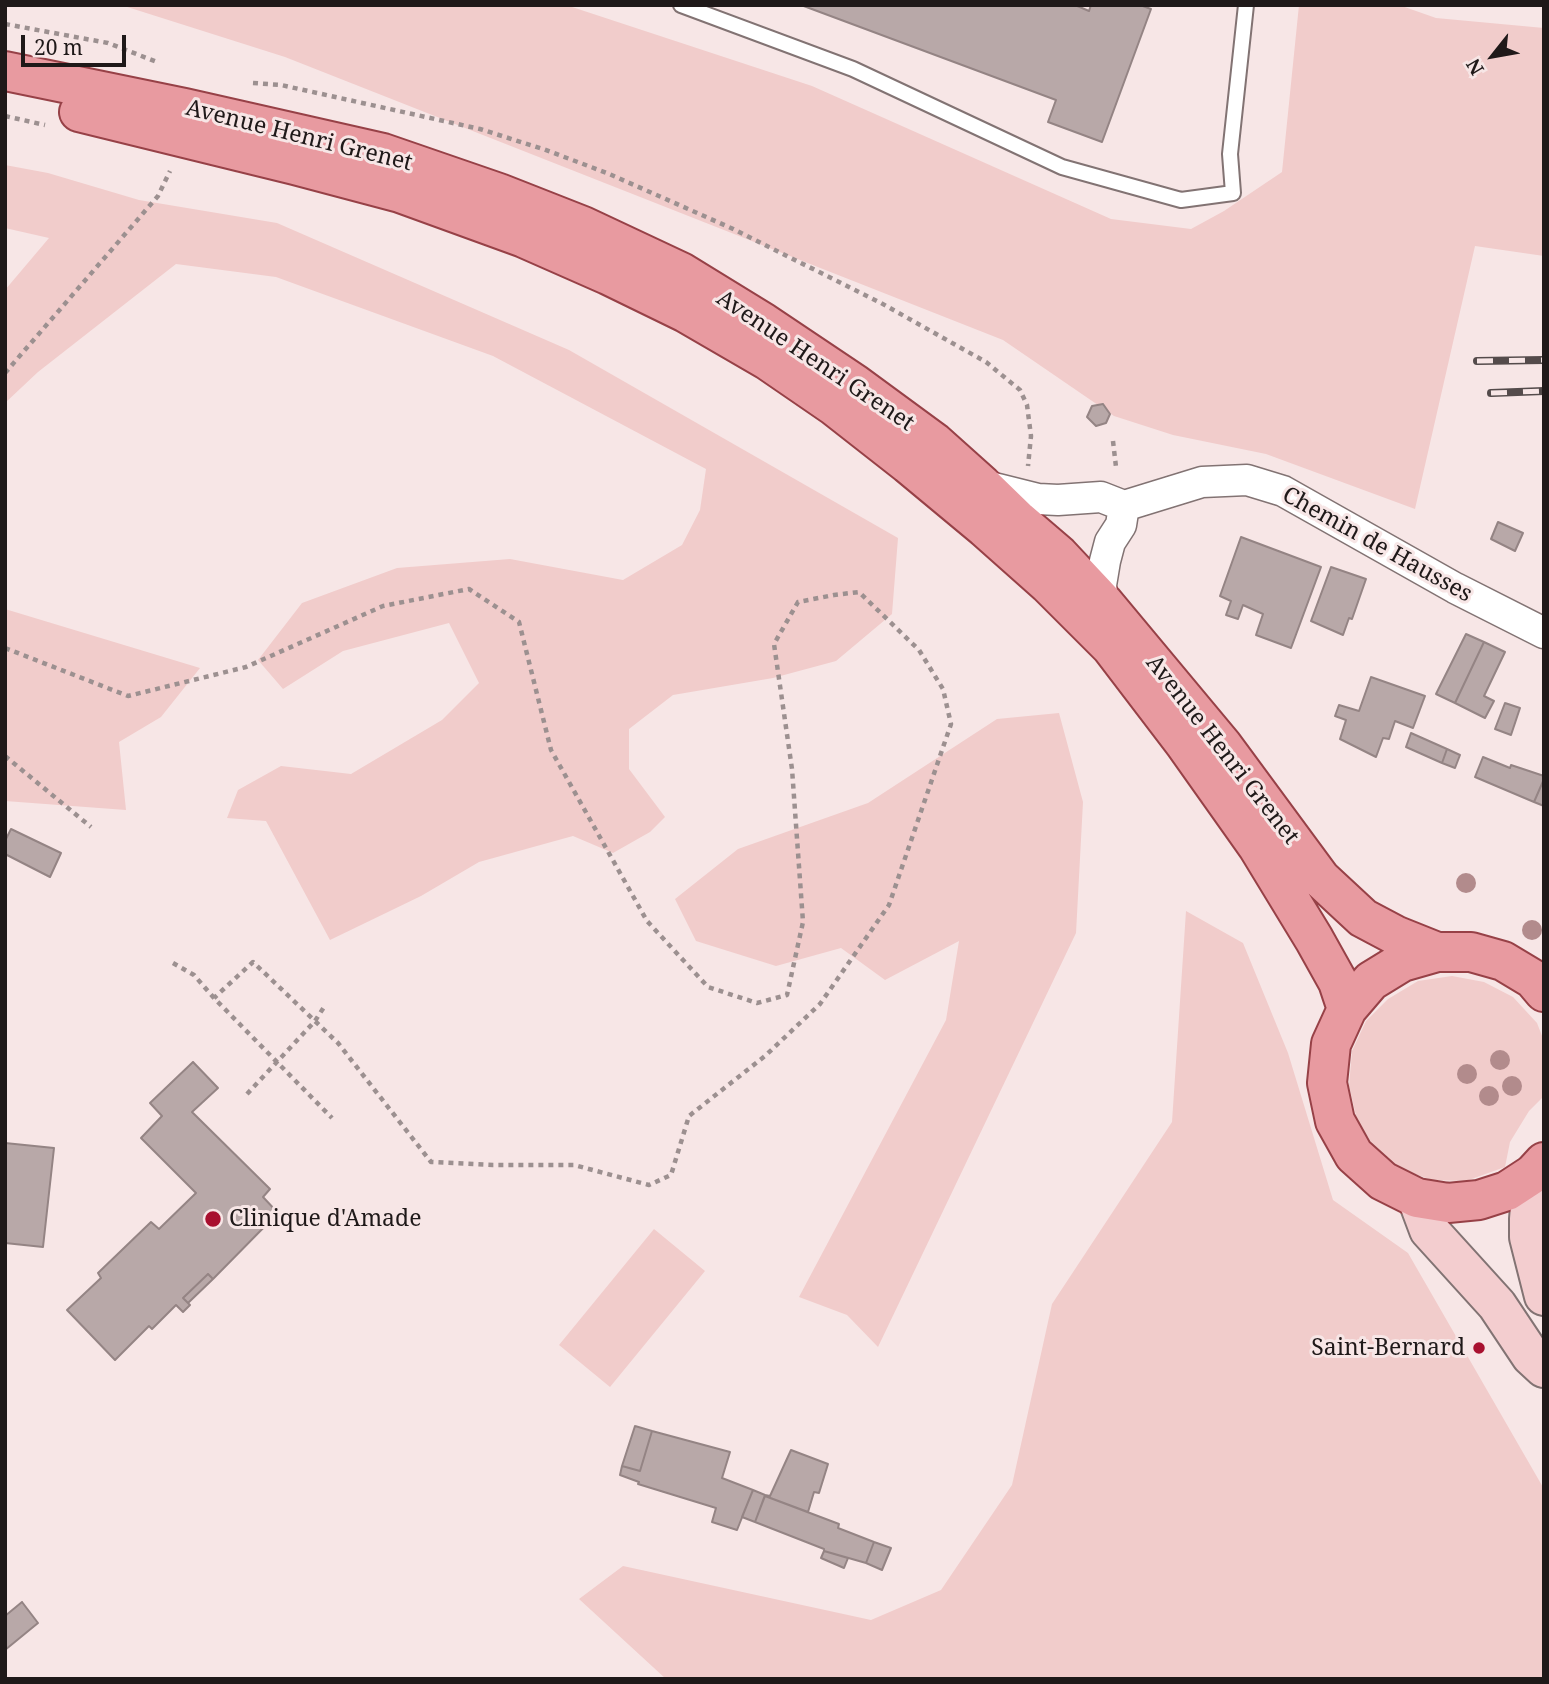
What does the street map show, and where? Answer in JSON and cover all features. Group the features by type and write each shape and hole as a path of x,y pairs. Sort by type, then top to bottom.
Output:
{"main road":[{"name":"Avenue Henri Grenet","path":"5,71 186,108 383,153 499,193 583,226 681,272 764,323 855,384 934,442 1059,555 1103,602 1223,746 1321,879 1363,918 1397,936 1437,952"},
{"name":"Avenue Henri Grenet","path":"5,94 400,193 524,237 608,275 686,313 767,360 834,406 985,528 1048,584 1111,647 1185,744 1258,847 1338,982 1347,1009"},
{"path":"1539,1168 1507,1191 1479,1200 1448,1203 1418,1198 1382,1181 1354,1155 1335,1121 1327,1083 1331,1044 1347,1009 1371,981 1402,962 1437,952 1471,952 1503,961 1540,984"}],"street":[{"name":"Chemin de Hausses","path":"1124,506 1202,482 1247,480 1283,491 1455,588 1544,633"},
{"path":"982,485 1038,499 1101,497 1124,506 1121,525 1110,542 1105,561 1101,585 1103,602"},
{"path":"1539,1168 1529,1219 1529,1237 1544,1296"},
{"path":"1418,1198 1429,1230 1497,1305 1531,1356 1544,1368"}],"lane":[{"path":"681,5 853,69 1062,167 1181,200 1233,193 1230,154 1247,5"}],"path":[{"path":"5,116 56,128"},
{"path":"5,373 158,196 178,153 178,137"},
{"path":"1113,442 1117,476"},
{"path":"5,648 128,696 246,667 383,606 469,589 519,622 551,750 647,921 708,987 757,1003 787,995 803,922 792,769 774,644 798,602 859,592 919,650 943,689 951,724 889,905 820,1004 765,1056 689,1116 671,1175 649,1185 574,1165 431,1162 338,1043 253,962 214,998"},
{"path":"5,756 91,827"},
{"path":"173,963 194,975 332,1118"},
{"path":"247,1094 315,1021 324,1007"}],"shaded area":[{"path":"121,5 566,5 812,86 1111,219 1191,229 1224,211 1282,172 1299,5 1399,5 1436,18 1544,28 1544,256 1475,246 1415,509 1266,454 1173,435 1114,416 1003,340 285,57"},
{"path":"5,165 48,173 139,200 277,223 569,350 898,538 892,614 836,661 773,678 673,695 629,729 629,769 665,817 650,832 613,853 573,836 479,862 421,896 330,940 266,821 227,818 238,790 281,766 351,774 442,720 479,683 449,623 343,651 283,689 258,660 302,603 397,568 510,559 623,580 682,545 700,510 706,469 493,356 276,277 176,264 38,372 5,403 5,290 49,238 5,228"},
{"path":"5,609 200,668 161,717 119,742 126,810 5,801"},
{"path":"1059,713 1083,802 1076,933 878,1347 847,1315 799,1297 946,1020 959,941 885,980 841,948 776,966 696,941 675,899 738,849 868,803 997,719"},
{"path":"1186,911 1243,943 1288,1053 1333,1200 1408,1253 1544,1489 1544,1679 666,1679 579,1599 623,1566 871,1620 941,1590 1012,1485 1052,1304 1172,1122"},
{"path":"1452,976 1484,982 1513,997 1537,1023 1544,1041 1544,1096 1529,1111 1510,1142 1505,1167 1466,1181 1432,1180 1401,1169 1375,1148 1357,1120 1349,1086 1352,1051 1366,1021 1388,999 1418,981"},
{"path":"654,1229 705,1271 610,1387 559,1345"}],"building":[{"path":"801,5 1075,5 1089,11 1091,5 1140,5 1151,9 1102,142 1048,122 1056,100"},
{"path":"1103,404 1110,414 1106,423 1096,426 1087,417 1092,406"},
{"path":"1498,522 1523,533 1515,551 1491,539"},
{"path":"1241,537 1321,567 1291,648 1256,635 1263,614 1243,605 1238,619 1226,615 1231,601 1220,596"},
{"path":"1331,567 1366,579 1352,619 1349,618 1343,635 1311,621"},
{"path":"1466,634 1484,642 1455,703 1436,694"},
{"path":"1484,642 1505,652 1484,696 1494,701 1485,718 1455,703"},
{"path":"1371,677 1425,696 1413,728 1395,721 1389,739 1383,738 1376,757 1340,739 1346,720 1335,716 1339,705 1359,711"},
{"path":"1505,703 1520,708 1511,735 1495,729"},
{"path":"1411,733 1447,749 1442,763 1406,747"},
{"path":"1447,749 1460,755 1455,768 1442,763"},
{"path":"1483,757 1510,768 1511,765 1544,776 1534,802 1475,777"},
{"path":"1544,779 1544,806 1534,802"},
{"path":"11,829 61,853 50,877 5,854 5,841"},
{"path":"193,1062 218,1088 192,1112 270,1189 263,1197 278,1213 213,1279 208,1274 183,1298 190,1305 183,1312 176,1305 152,1329 149,1326 115,1360 67,1310 101,1278 98,1273 151,1222 159,1229 196,1193 141,1138 162,1116 150,1103"},
{"path":"5,1143 54,1148 43,1247 5,1243"},
{"path":"208,1274 213,1279 188,1303 183,1298"},
{"path":"635,1426 652,1431 640,1471 622,1466"},
{"path":"652,1431 730,1452 722,1478 753,1490 737,1530 712,1522 716,1508 638,1484 639,1482 620,1475 622,1466 640,1471"},
{"path":"791,1450 828,1464 819,1493 814,1492 808,1512 765,1496 770,1496"},
{"path":"753,1490 765,1495 755,1522 742,1517"},
{"path":"765,1496 839,1524 838,1528 874,1542 866,1563 824,1551 755,1522"},
{"path":"874,1542 891,1548 882,1570 866,1563"},
{"path":"824,1551 848,1558 844,1568 821,1558"},
{"path":"22,1602 38,1623 5,1650 5,1616"}],"railway":[{"path":"1477,361 1544,360"},
{"path":"1491,393 1544,391"}],"place":[{"name":"Clinique d'Amade","path":"213,1219"},
{"name":"Saint-Bernard","path":"1479,1348"}]}
